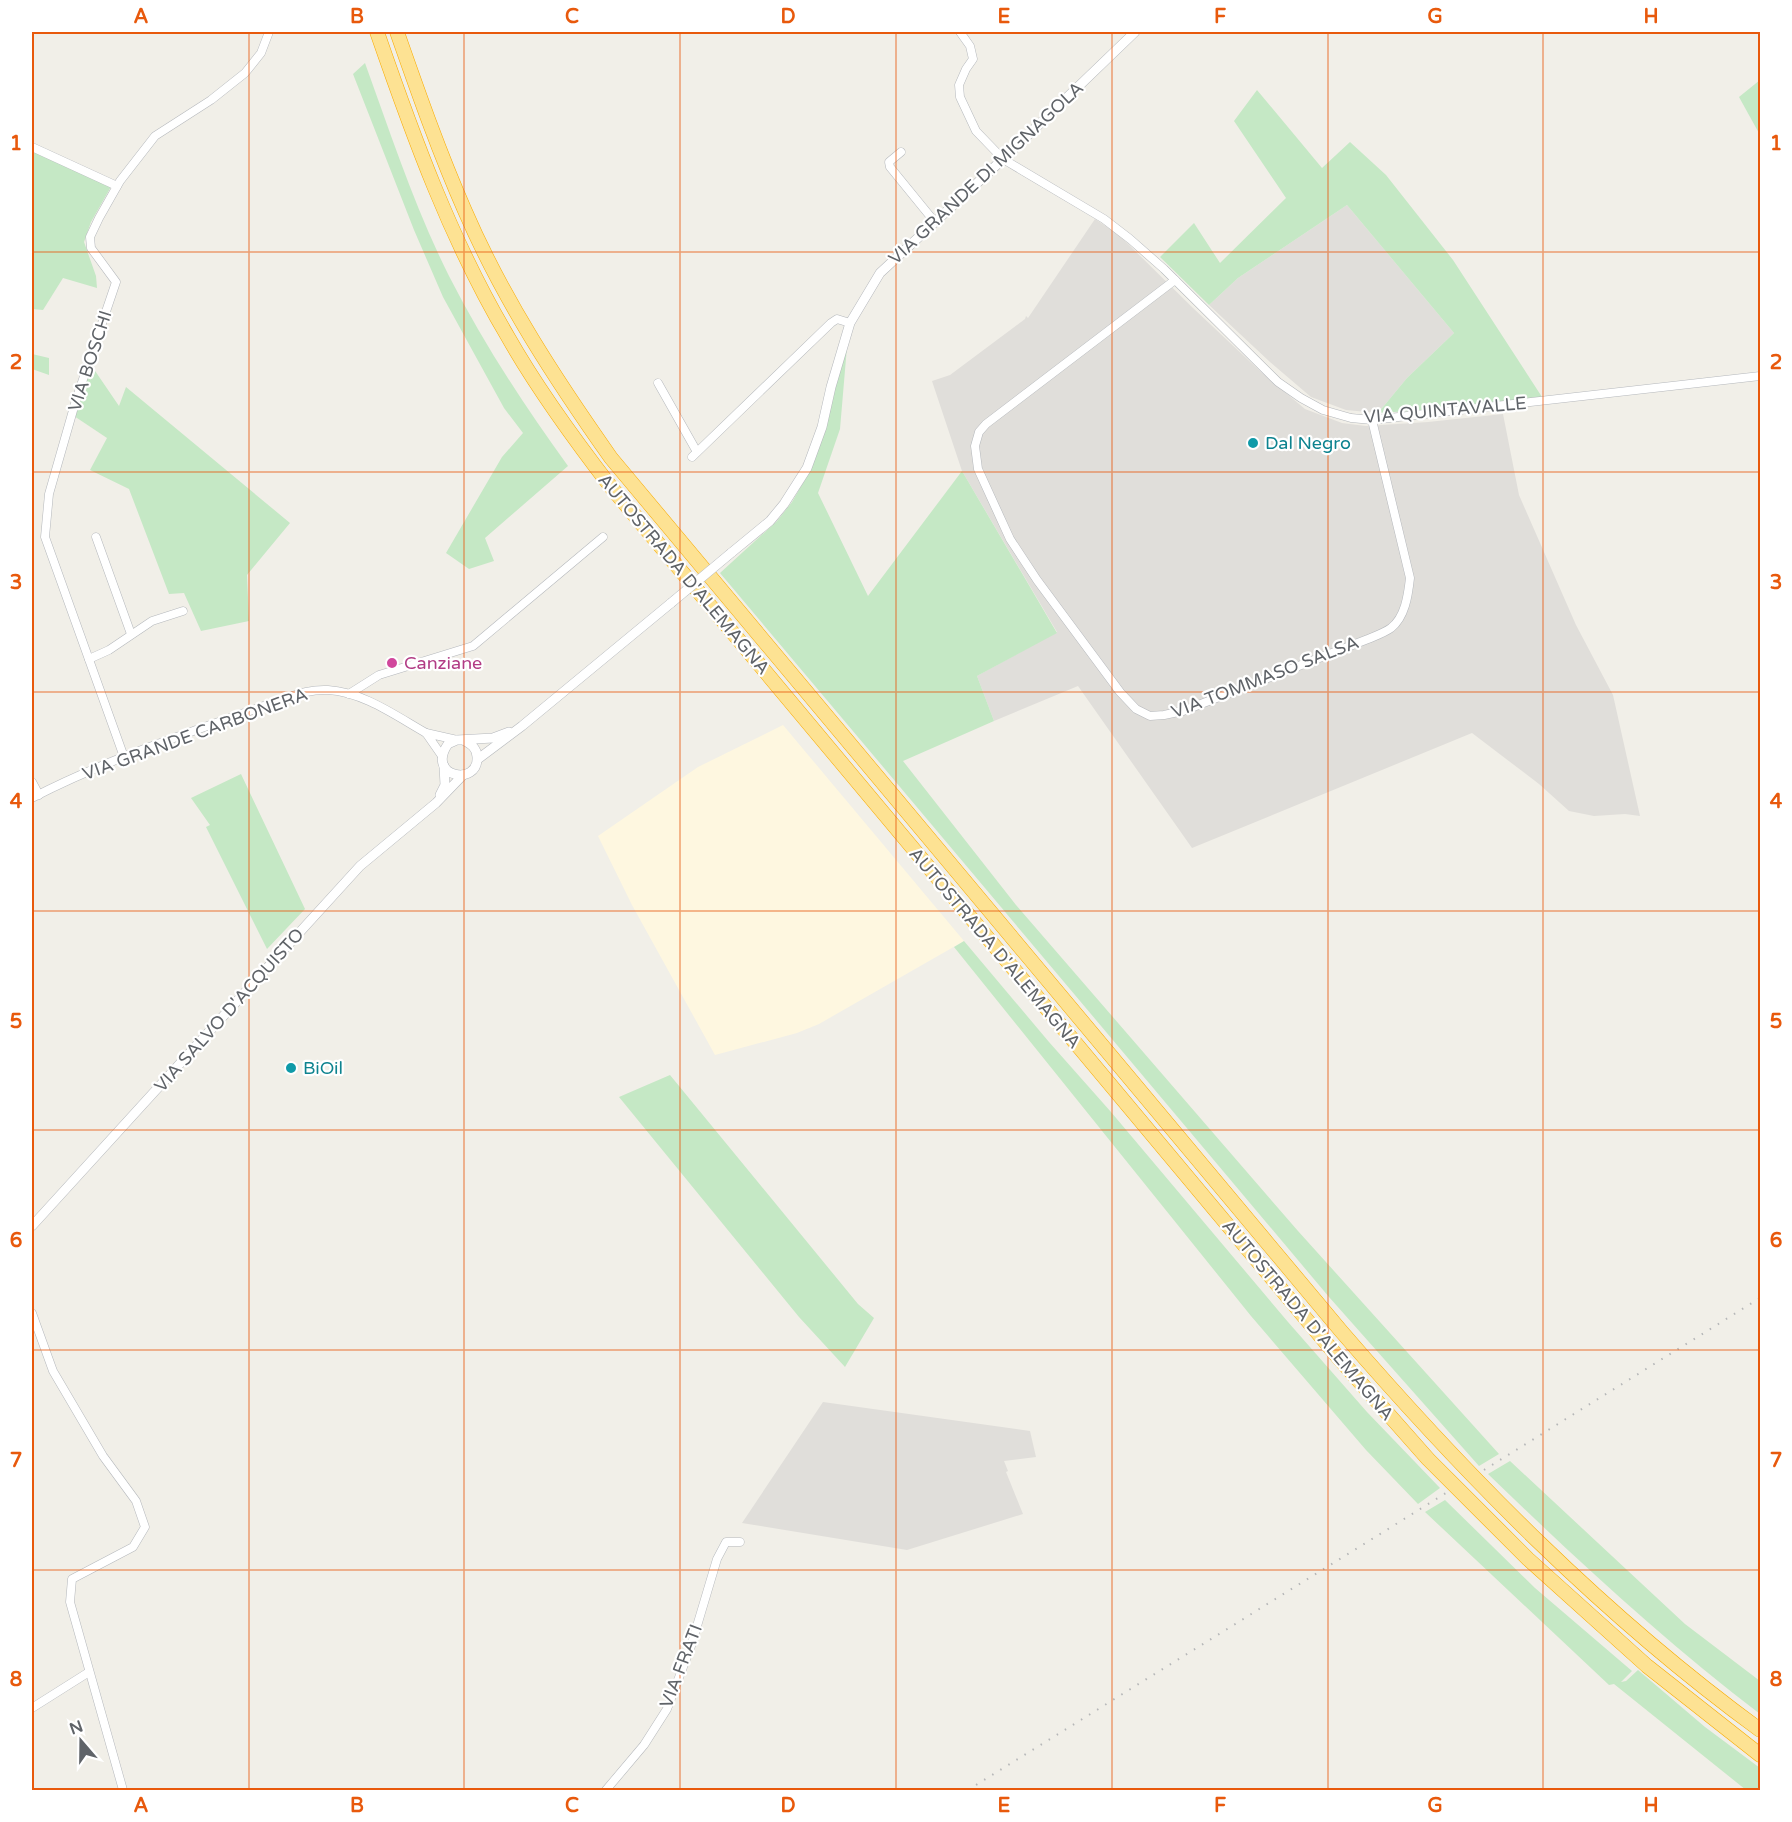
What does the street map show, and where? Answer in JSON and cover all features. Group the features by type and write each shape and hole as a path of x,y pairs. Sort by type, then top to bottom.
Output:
{"highway":[{"name":"AUTOSTRADA D'ALEMAGNA","path":"376,32 434,189 487,300 540,388 611,488 1337,1356 1428,1459 1569,1597 1647,1666 1761,1755"},
{"name":"AUTOSTRADA D'ALEMAGNA","path":"397,32 438,145 465,212 487,257 537,349 611,458 1399,1399 1492,1496 1580,1581 1668,1657 1761,1730"}],"street":[{"name":"VIA BOSCHI","path":"124,757 45,537 49,494 76,400 116,282 91,248 90,237 117,186 155,136 211,100 244,73 261,53 269,32"},
{"name":"VIA QUINTAVALLE","path":"960,32 970,46 973,59 959,85 960,97 976,131 1003,159 1104,219 1130,239 1278,382 1323,410 1352,418 1372,420 1761,376"},
{"name":"VIA GRANDE DI MIGNAGOLA","path":"850,323 880,273 1135,32"},
{"path":"32,147 117,186"},
{"path":"900,152 889,162 890,166 934,221"},
{"name":"VIA TOMMASO SALSA","path":"1175,280 986,424 979,432 975,446 978,470 1010,539 1037,580 1102,668 1136,709 1150,716 1183,711 1391,628 1402,614 1408,596 1410,578 1372,420"},
{"path":"658,383 695,454 831,323 837,319 850,323"},
{"name":"VIA SALVO D'ACQUISTO","path":"32,1226 360,866 436,803 463,775 474,768 478,759 522,726 770,521 807,468 822,428 831,387 850,323"},
{"path":"96,537 131,634"},
{"path":"349,694 379,675 472,646 603,537"},
{"path":"89,659 110,650 153,621 183,611"},
{"name":"VIA GRANDE CARBONERA","path":"35,796 124,757 308,691 327,690 349,694 376,705 426,733 460,740"},
{"name":"VIA SALVO D'ACQUISTO","path":"460,740 493,738 522,726"},
{"name":"VIA GRANDE CARBONERA","path":"426,733 443,761"},
{"path":"436,803 445,785 443,761 448,744 460,740 471,744 478,759"},
{"path":"443,761 449,772 463,775"},
{"path":"32,782 35,796"},
{"path":"32,1312 52,1371 103,1456 135,1501 145,1527 133,1548 72,1579 70,1602 123,1791"},
{"name":"VIA FRATI","path":"606,1791 644,1745 667,1709 691,1646 717,1558 726,1542 740,1542"},
{"path":"32,1708 89,1672"}],"shaded area":[{"path":"1347,205 1454,333 1407,378 1378,413 1346,410 1311,397 1209,305 1238,278"},
{"path":"1095,219 1119,235 1261,372 1305,409 1342,423 1366,426 1503,414 1519,495 1576,625 1613,695 1640,816 1625,814 1594,816 1569,811 1539,784 1472,733 1192,848 1078,686 994,721 977,676 1057,632 962,471 932,381 950,375 1026,316 1028,318"},
{"path":"783,725 964,941 819,1024 797,1033 715,1055 632,905 598,836 698,767"},
{"path":"823,1402 1030,1431 1036,1457 1004,1461 1008,1471 1006,1472 1023,1514 907,1550 742,1523"}],"green space":[{"path":"365,63 414,198 449,276 505,373 568,466 485,538 494,561 469,569 446,553 502,457 523,433 504,408 443,297 414,230 353,74"},
{"path":"1760,80 1760,135 1739,97"},
{"path":"1257,90 1322,168 1350,142 1386,175 1453,260 1542,397 1378,413 1407,378 1454,333 1347,205 1238,278 1209,305 1160,257 1194,223 1220,263 1286,198 1234,121"},
{"path":"32,150 112,185 91,222 84,242 96,276 97,288 63,278 43,310 32,309"},
{"path":"848,335 840,429 818,493 868,596 962,471 1057,633 977,676 994,721 903,761 1016,905 1298,1231 1499,1454 1479,1466 1329,1297 720,573 777,521 792,502 812,467"},
{"path":"32,354 49,358 49,375 32,369"},
{"path":"89,362 119,406 126,387 290,523 247,575 249,621 201,631 184,593 169,594 129,489 90,470 107,438 74,416"},
{"path":"241,774 305,909 267,949 206,827 210,825 191,798"},
{"path":"964,941 1288,1322 1367,1412 1440,1488 1418,1504 1366,1450 1251,1316 954,947"},
{"path":"670,1075 858,1304 874,1318 845,1367 799,1317 619,1097"},
{"path":"1510,1461 1685,1624 1760,1681 1760,1714 1689,1658 1621,1598 1488,1474"},
{"path":"1445,1500 1535,1588 1632,1671 1621,1682 1626,1681 1638,1670 1705,1727 1760,1768 1760,1790 1746,1790 1614,1684 1609,1685 1425,1512"}],"railway":[{"path":"1484,1470 1760,1298"},
{"path":"968,1790 1446,1493"}],"place":[{"name":"Dal Negro","path":"1253,443"},
{"name":"Canziane","path":"392,663"},
{"name":"BiOil","path":"291,1068"}]}
